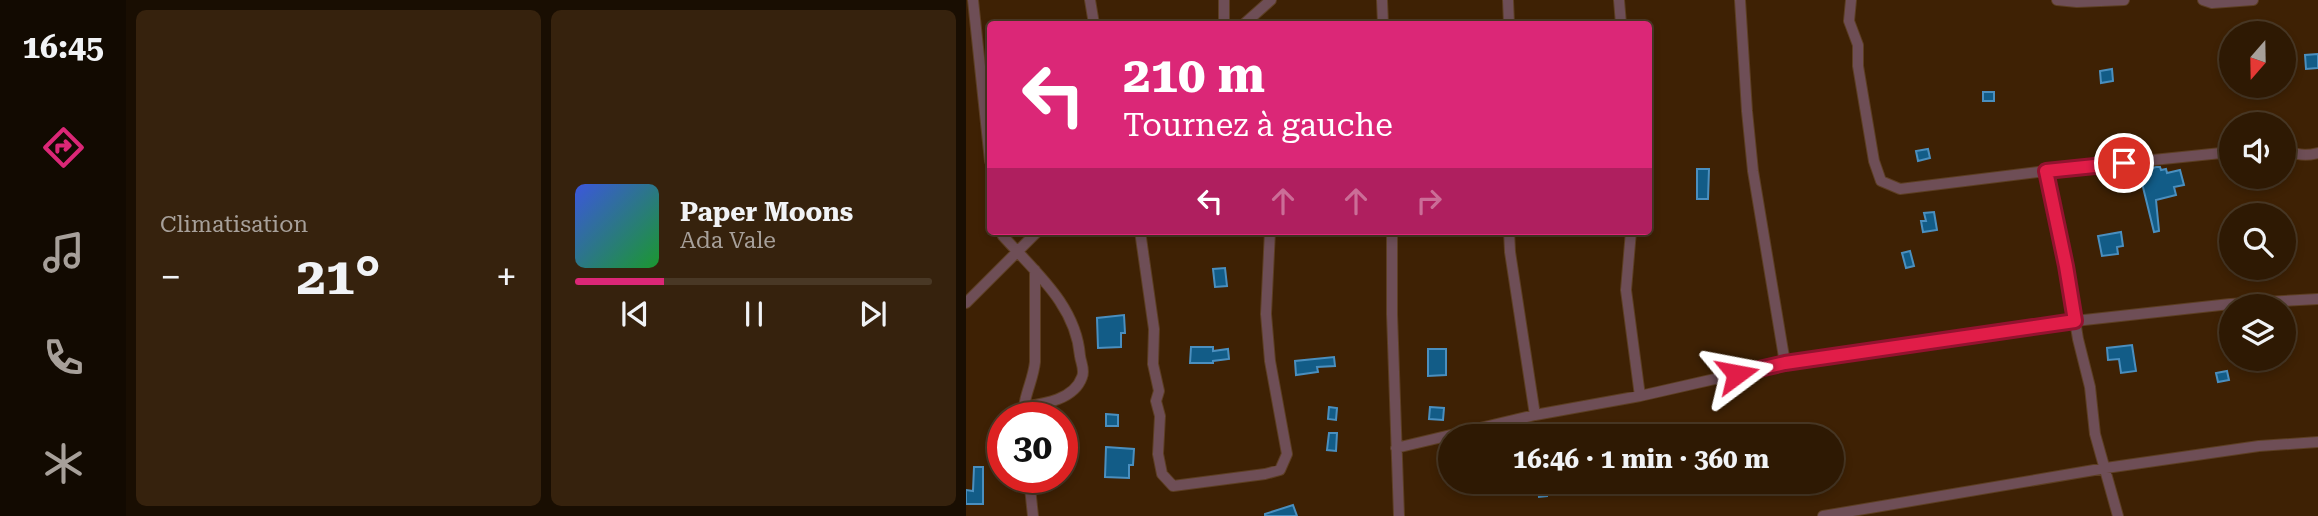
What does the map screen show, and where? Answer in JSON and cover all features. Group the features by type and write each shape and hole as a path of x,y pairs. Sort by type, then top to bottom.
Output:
{"street":[{"path":"973,0 987,133"},
{"path":"1090,0 1094,21"},
{"path":"1224,0 1224,21"},
{"path":"1248,21 1271,0"},
{"path":"1382,0 1383,21"},
{"path":"1508,0 1509,21"},
{"path":"1619,0 1621,21"},
{"path":"1740,0 1746,111 1753,171 1785,363"},
{"path":"1851,0 1849,21 1858,46 1858,66 1874,161 1881,181 1900,189 2219,153"},
{"path":"2057,0 2124,0"},
{"path":"2203,0 2211,3 2253,0"},
{"path":"1260,21 1262,9"},
{"path":"2296,154 2301,156 2318,153"},
{"path":"2046,171 2090,387 2095,434 2118,516"},
{"path":"1003,235 1064,306 1080,343 1083,372 1078,384 1061,398 1051,402"},
{"path":"966,303 1034,235"},
{"path":"1141,235 1154,328 1153,364 1159,391 1156,401 1160,416 1158,454 1162,474 1173,486 1280,470 1287,454 1270,361 1266,314 1270,235"},
{"path":"1392,235 1399,516"},
{"path":"1510,235 1535,415"},
{"path":"1631,235 1626,290 1640,396"},
{"path":"1026,402 1035,362 1035,270"},
{"path":"1396,448 1535,415 1640,396 1785,363 2075,321 2230,304 2318,299"},
{"path":"1823,516 2106,468 2259,446 2318,442"},
{"path":"1031,493 1033,516"}],"building":[{"path":"2318,54 2318,68 2306,69 2305,55"},
{"path":"2112,69 2113,81 2101,83 2100,71"},
{"path":"1983,92 1994,92 1994,101 1983,101"},
{"path":"1928,149 1930,158 1918,161 1916,151"},
{"path":"2156,167 2166,169 2167,173 2180,170 2184,185 2174,187 2176,195 2156,200 2159,231 2154,232 2140,175 2146,174 2145,170"},
{"path":"1697,169 1709,169 1708,199 1697,199"},
{"path":"1934,212 1937,230 1923,232 1921,221 1926,221 1924,213"},
{"path":"2121,232 2123,246 2117,247 2118,254 2102,256 2098,236"},
{"path":"1910,251 1914,266 1906,268 1902,253"},
{"path":"1225,268 1227,286 1215,287 1213,269"},
{"path":"1124,315 1125,333 1121,333 1121,347 1098,348 1097,318"},
{"path":"2132,345 2136,371 2121,373 2119,359 2108,360 2107,348"},
{"path":"1191,347 1213,347 1213,351 1228,349 1229,359 1213,363 1190,363"},
{"path":"1428,349 1446,349 1446,375 1428,376"},
{"path":"1334,357 1335,366 1317,367 1318,372 1296,375 1295,361"},
{"path":"2227,371 2229,380 2218,382 2216,373"},
{"path":"1329,407 1337,408 1336,420 1328,419"},
{"path":"1430,407 1444,408 1443,420 1429,419"},
{"path":"1106,414 1118,415 1118,426 1106,426"},
{"path":"1329,433 1337,433 1336,451 1327,450"},
{"path":"1106,447 1134,449 1133,465 1129,465 1129,478 1105,477"},
{"path":"974,467 983,467 983,504 966,504 966,490 973,491"},
{"path":"1293,505 1297,516 1265,516 1265,514"}],"route":[{"path":"1737,374 1785,363 2075,321 2046,171 2124,163"}]}
